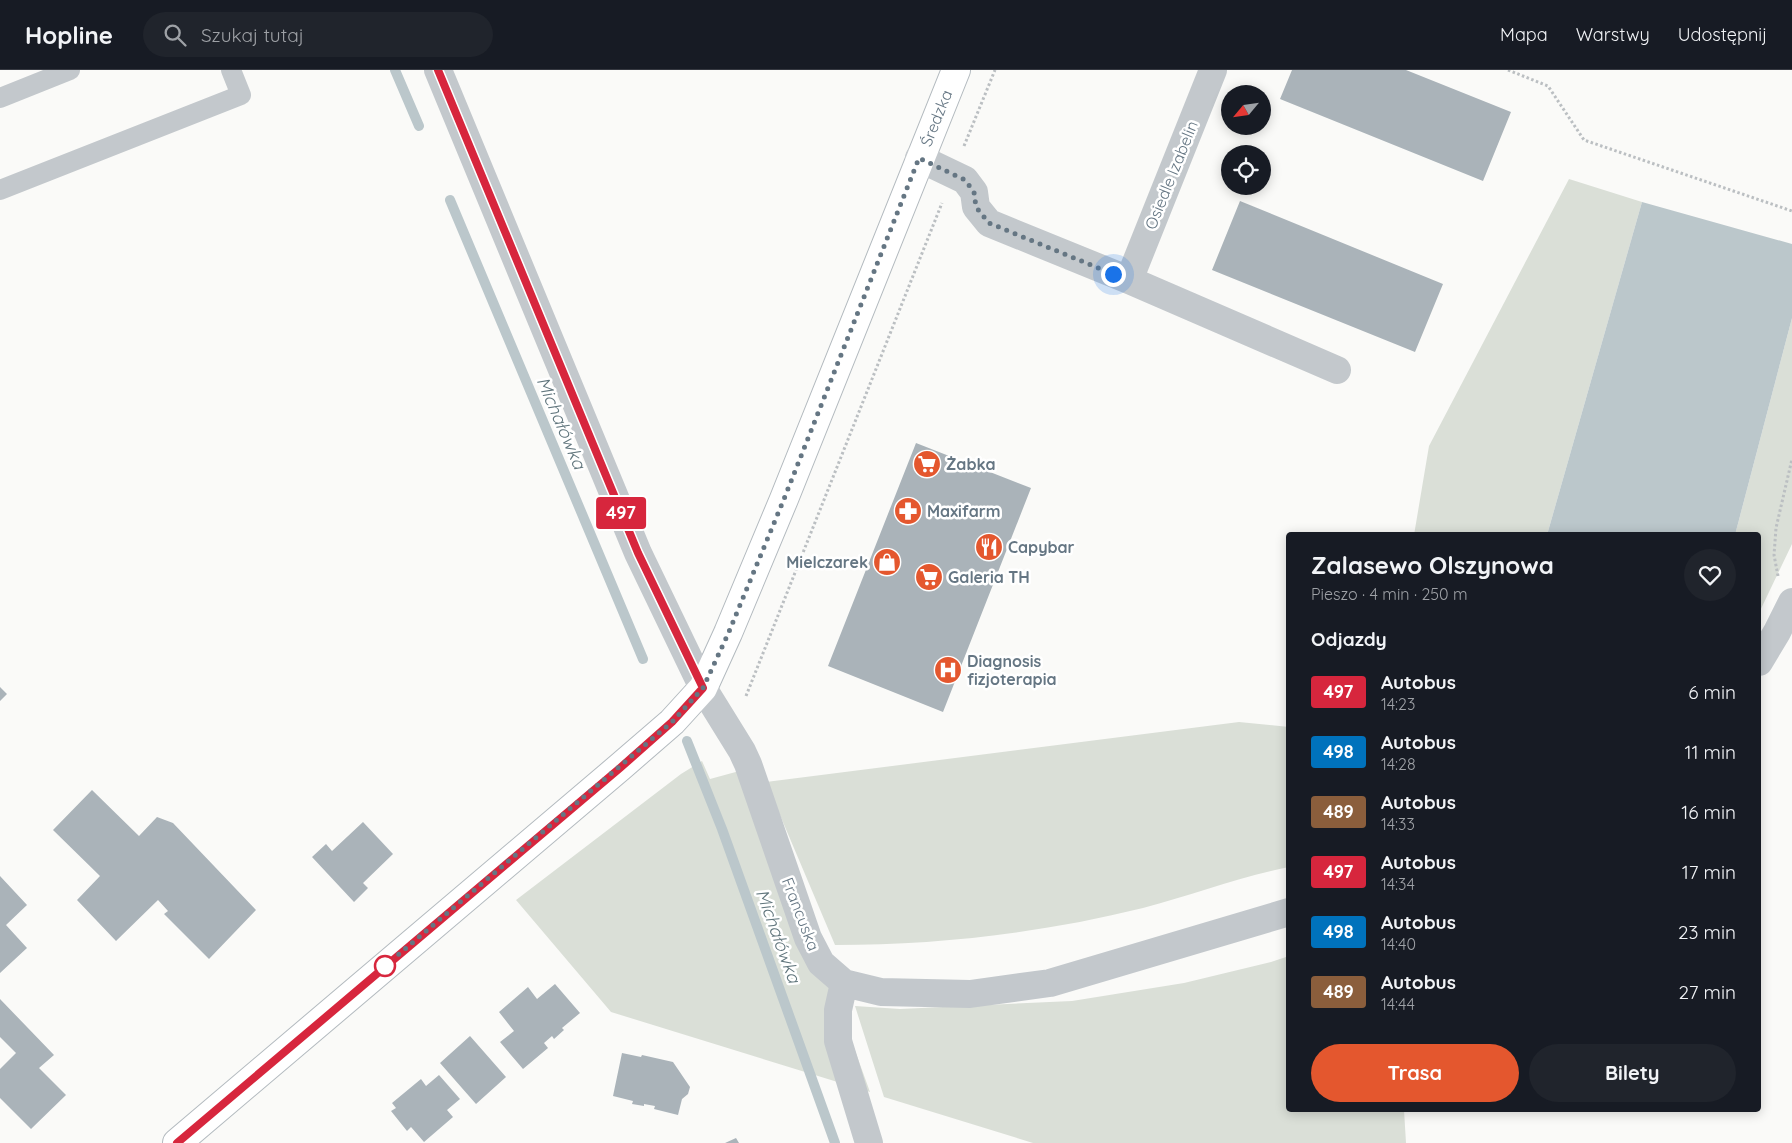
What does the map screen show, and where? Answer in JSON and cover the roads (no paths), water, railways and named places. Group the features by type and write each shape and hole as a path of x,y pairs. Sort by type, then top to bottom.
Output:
{"street":[{"name":"Francuska","path":"438,70 638,553 703,688 748,764 808,938 820,963 844,983"},
{"name":"Średzka","path":"176,1143 620,768 672,722 703,688 728,634 784,499 919,158 956,70"},
{"name":"Osiedle Izabelin","path":"1130,280 1213,70"},
{"path":"919,158 965,180 974,192 976,207 989,223 1130,280 1337,370"},
{"path":"1761,659 1777,632 1785,592"},
{"path":"869,1143 838,1041 838,1010 844,983 881,992 970,994 1021,988 1050,983 1286,913"}],"lane":[{"path":"0,98 70,70"},
{"path":"0,190 241,95 231,70"}],"waterway":[{"name":"Michałówka","path":"395,70 419,126"},
{"name":"Michałówka","path":"450,200 643,659"},
{"name":"Michałówka","path":"687,741 722,829 835,1143"}],"place":[{"name":"Żabka","path":"927,464"},
{"name":"Maxifarm","path":"908,511"},
{"name":"Capybar","path":"989,547"},
{"name":"Mielczarek","path":"887,562"},
{"name":"Galeria TH","path":"929,577"},
{"name":"Diagnosis fizjoterapia","path":"948,670"}]}
